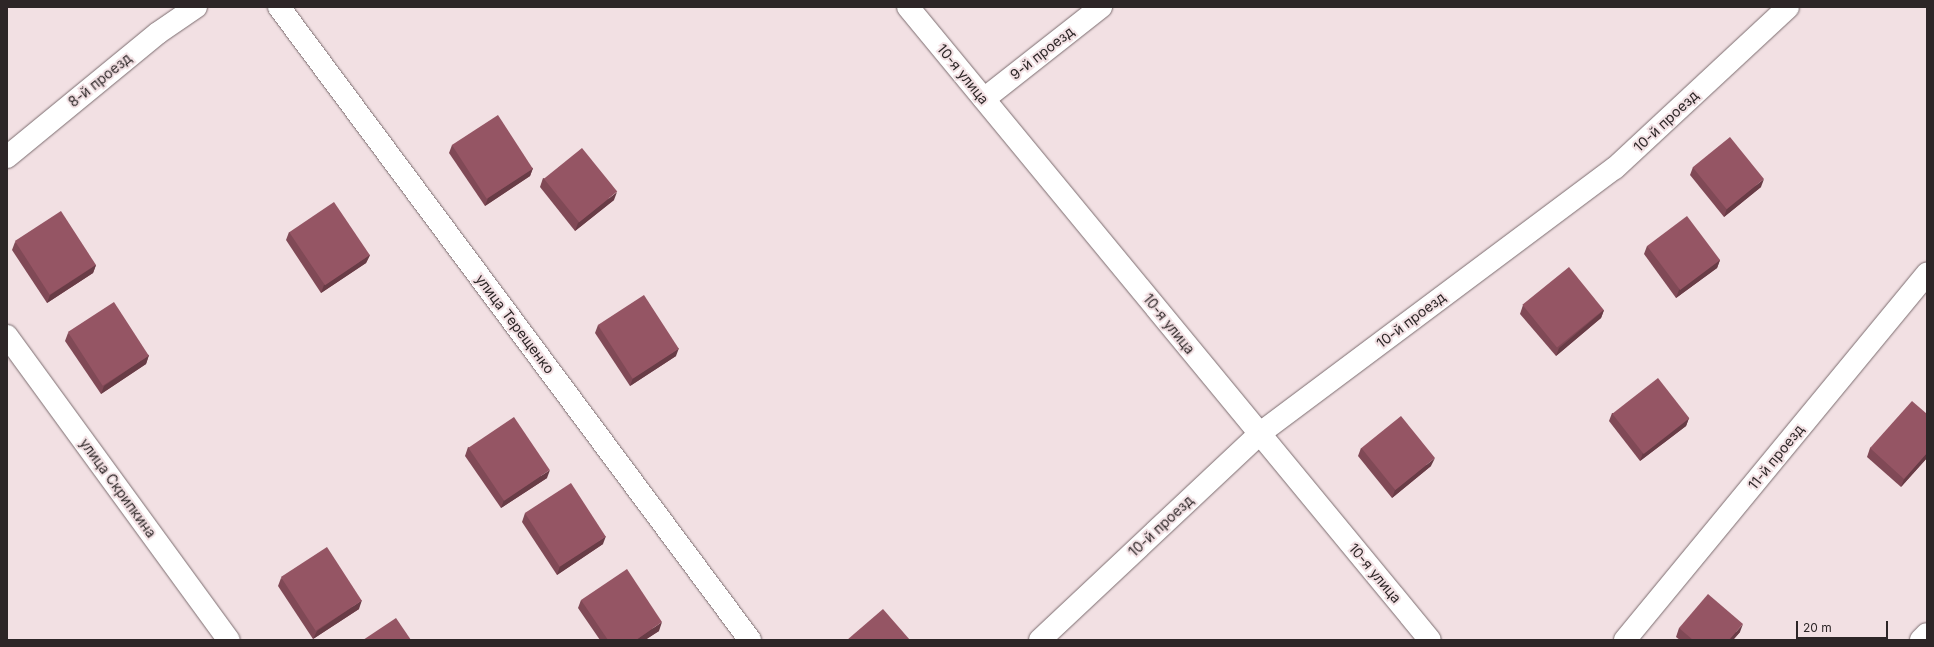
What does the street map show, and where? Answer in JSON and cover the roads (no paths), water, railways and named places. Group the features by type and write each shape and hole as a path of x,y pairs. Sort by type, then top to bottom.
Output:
{"street":[{"name":"8-й проезд","path":"7,156 158,33 196,7"},
{"name":"улица Терещенко","path":"279,7 750,640"},
{"name":"10-я улица","path":"908,7 1430,640"},
{"name":"9-й проезд","path":"984,99 1101,7"},
{"name":"10-й проезд","path":"1040,640 1259,434 1615,168 1788,7"},
{"name":"11-й проезд","path":"1625,640 1927,273"},
{"name":"улица Скрипкина","path":"7,336 229,640"},
{"path":"1921,640 1927,634"}]}
